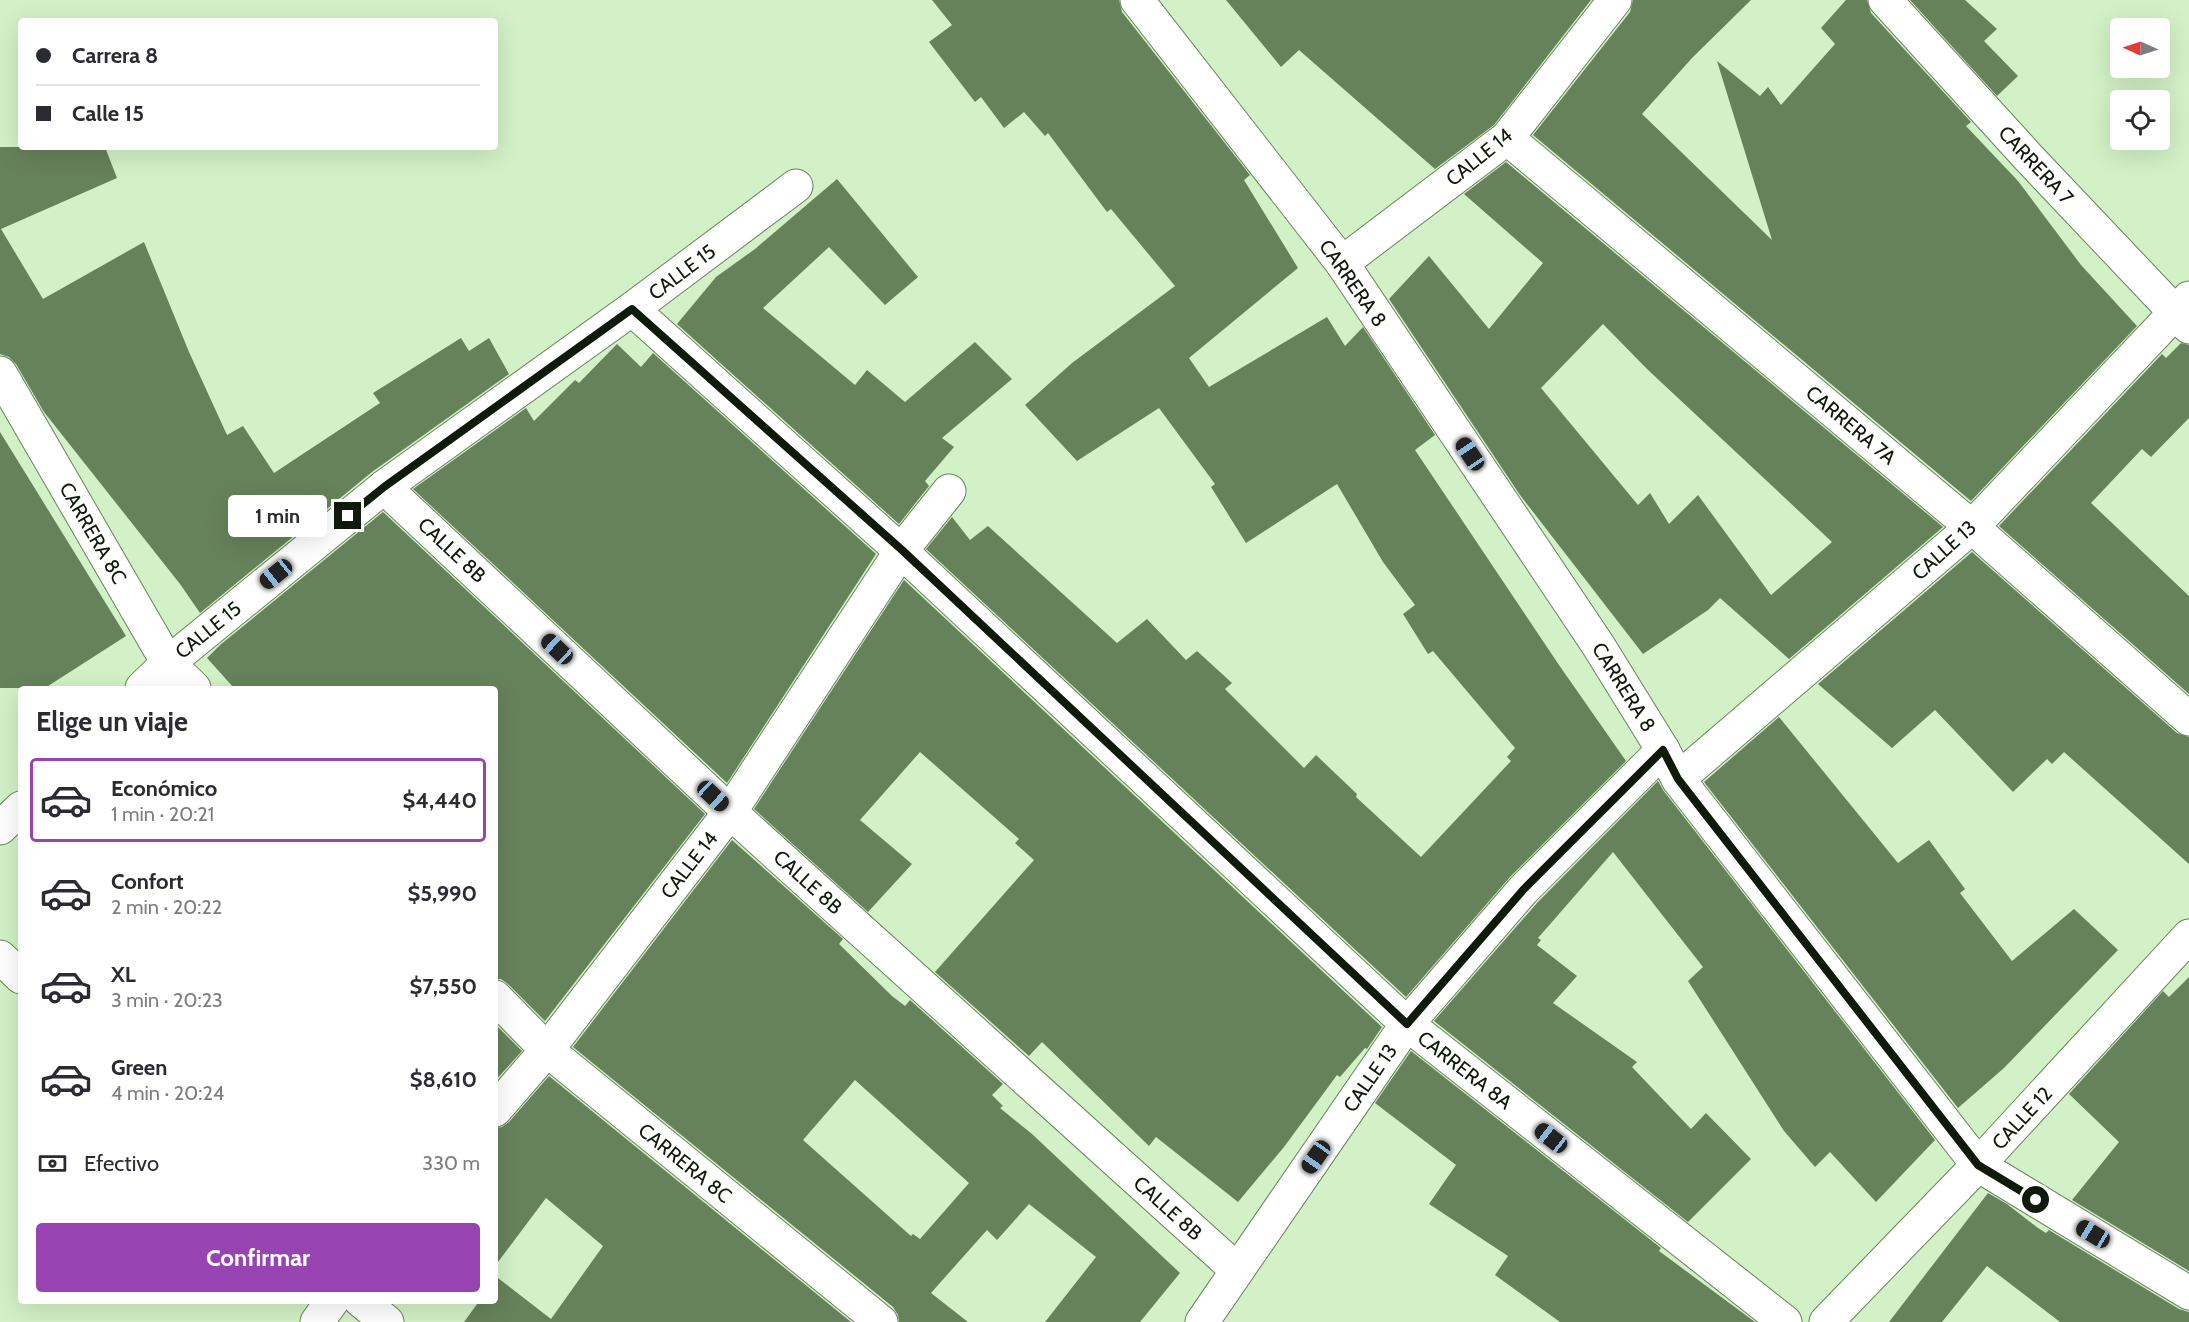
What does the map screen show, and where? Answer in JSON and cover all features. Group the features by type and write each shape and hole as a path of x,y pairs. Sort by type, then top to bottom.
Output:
{"street":[{"name":"CARRERA 8","path":"1137,0 1342,263 1598,645 1663,750 1678,779 1978,1165 2189,1293"},
{"name":"CALLE 14","path":"1342,263 1507,138 1615,0"},
{"name":"CARRERA 7","path":"1885,0 2028,157 2184,312"},
{"name":"CARRERA 7A","path":"1507,138 1972,526 2189,719"},
{"name":"CALLE 15","path":"144,686 168,663 384,487 632,309 796,186"},
{"name":"CARRERA 8A","path":"632,309 902,550 1407,1024 1785,1322"},
{"name":"CALLE 13","path":"1678,779 1972,526 2184,312"},
{"name":"CARRERA 8C","path":"0,373 168,663 192,686"},
{"name":"CALLE 8B","path":"384,487 730,812 1238,1270"},
{"name":"CALLE 14","path":"498,1107 547,1050 730,812 902,550 949,491"},
{"name":"CALLE 13","path":"1202,1322 1407,1024 1523,890 1663,750"},
{"path":"0,828 18,811"},
{"name":"CALLE 12","path":"1826,1322 1978,1165 2189,936"},
{"path":"0,957 18,974"},
{"name":"CARRERA 8C","path":"498,1000 547,1050 881,1322"},
{"path":"317,1322 330,1304"},
{"path":"365,1304 387,1322"}],"building":[{"path":"932,0 1119,0 1122,12 1250,175 1244,180 1298,268 1189,358 1209,387 1327,317 1345,346 1363,327 1435,435 1415,450 1626,761 1510,877 1406,997 926,549 952,517 970,540 988,526 1117,643 1147,619 1186,660 1197,651 1232,683 1225,689 1304,768 1316,755 1357,794 1356,797 1421,857 1511,761 1507,757 1515,748 1433,651 1428,654 1403,614 1415,605 1383,562 1337,484 1246,543 1211,487 1215,484 1159,408 1077,461 1025,405 1072,363 1175,286 1111,209 1107,212 1048,133 1045,136 1024,112 1004,128 981,97 975,102 929,42 952,25"},
{"path":"1226,0 1591,0 1494,125 1435,169 1299,50 1281,67"},
{"path":"1633,0 1751,0 1692,58 1642,114 1772,240 1717,61 1760,96 1768,87 1781,105 1835,44 1821,28 1846,0 1867,0 1871,13 1971,122 1966,126 2018,181 2081,265 2137,326 1971,501 1533,135 1630,12"},
{"path":"1910,0 1965,0 1997,29 1984,41 2018,76 1997,96"},
{"path":"0,147 18,147 18,150 106,150 117,178 1,229 43,299 144,242 189,352 227,435 243,426 274,473 380,403 373,393 461,338 469,351 489,338 509,374 372,472 200,613 180,584 44,412 16,364 9,357 0,354"},
{"path":"1506,162 1943,527 1789,659 1720,598 1708,610 1643,654 1520,495 1389,299 1429,256 1489,329 1543,263 1464,194","holes":["1603,324 1647,369 1832,542 1771,595 1698,495 1669,524 1650,493 1638,505 1541,388"]},
{"path":"837,179 918,277 885,305 829,247 763,308 855,385 867,370 905,402 975,342 1012,379 942,438 954,447 925,481 929,486 899,524 677,324 716,277 755,249"},
{"path":"2181,343 2189,345 2189,418 2151,457 2142,449 2091,503 2189,596 2189,694 1999,526 2162,354 2166,358"},
{"path":"617,344 641,367 653,353 876,554 727,783 413,489 526,408 534,421 575,380 579,383"},
{"path":"0,432 126,636 48,686 0,688"},
{"path":"383,512 705,814 545,1021 508,984 498,979 498,686 232,686 207,658"},
{"path":"1972,552 2177,733 2189,737 2189,864 2064,752 2052,764 2047,759 2013,792 1935,710 1892,748 1818,684"},
{"path":"904,580 1382,1027 1367,1049 1365,1048 1340,1077 1337,1075 1284,1147 1238,1202 1156,1137 1149,1146 1042,1042 1029,1056 935,972 1034,860 1015,843 1019,839 920,752 860,820 912,864 868,912 754,809"},
{"path":"1779,717 1898,863 1929,840 1965,889 1960,893 2012,961 2074,909 2118,950 2004,1068 1958,1108 1704,782"},
{"path":"1658,781 1935,1140 1876,1202 1830,1152 1815,1167 1784,1131 1688,981 1703,967 1613,852 1538,938 1541,940 1537,945 1577,976 1553,1003 1637,1062 1632,1067 1691,1129 1706,1113 1751,1159 1688,1222 1434,1021 1537,903"},
{"path":"732,840 843,939 839,944 892,996 905,1006 910,1000 1003,1084 992,1095 1003,1106 1000,1108 1032,1134 1180,1273 1140,1322 1045,1322 1096,1257 1029,1204 997,1240 987,1230 931,1293 968,1322 899,1322 893,1307 573,1047","holes":["855,1080 969,1183 920,1239 913,1234 911,1236 803,1140"]},
{"path":"2189,977 2189,1271 2072,1200 2119,1142 2069,1094 2163,991 2169,997"},
{"path":"498,1027 522,1051 498,1078"},
{"path":"1411,1051 1661,1248 1659,1251 1755,1322 1560,1322 1495,1275 1508,1256 1429,1204 1456,1165 1375,1103"},
{"path":"549,1076 851,1322 464,1322 477,1304 498,1304 498,1278 551,1319 603,1246 546,1198 498,1262 498,1128 509,1122"},
{"path":"1988,1193 2046,1233 2049,1230 2179,1309 2189,1312 2189,1322 2060,1322 1987,1266 1942,1322 1889,1322"}],"route":[{"path":"348,516 384,487 632,309 902,550 1407,1024 1523,890 1663,750 1678,779 1978,1165 2036,1200"}]}
